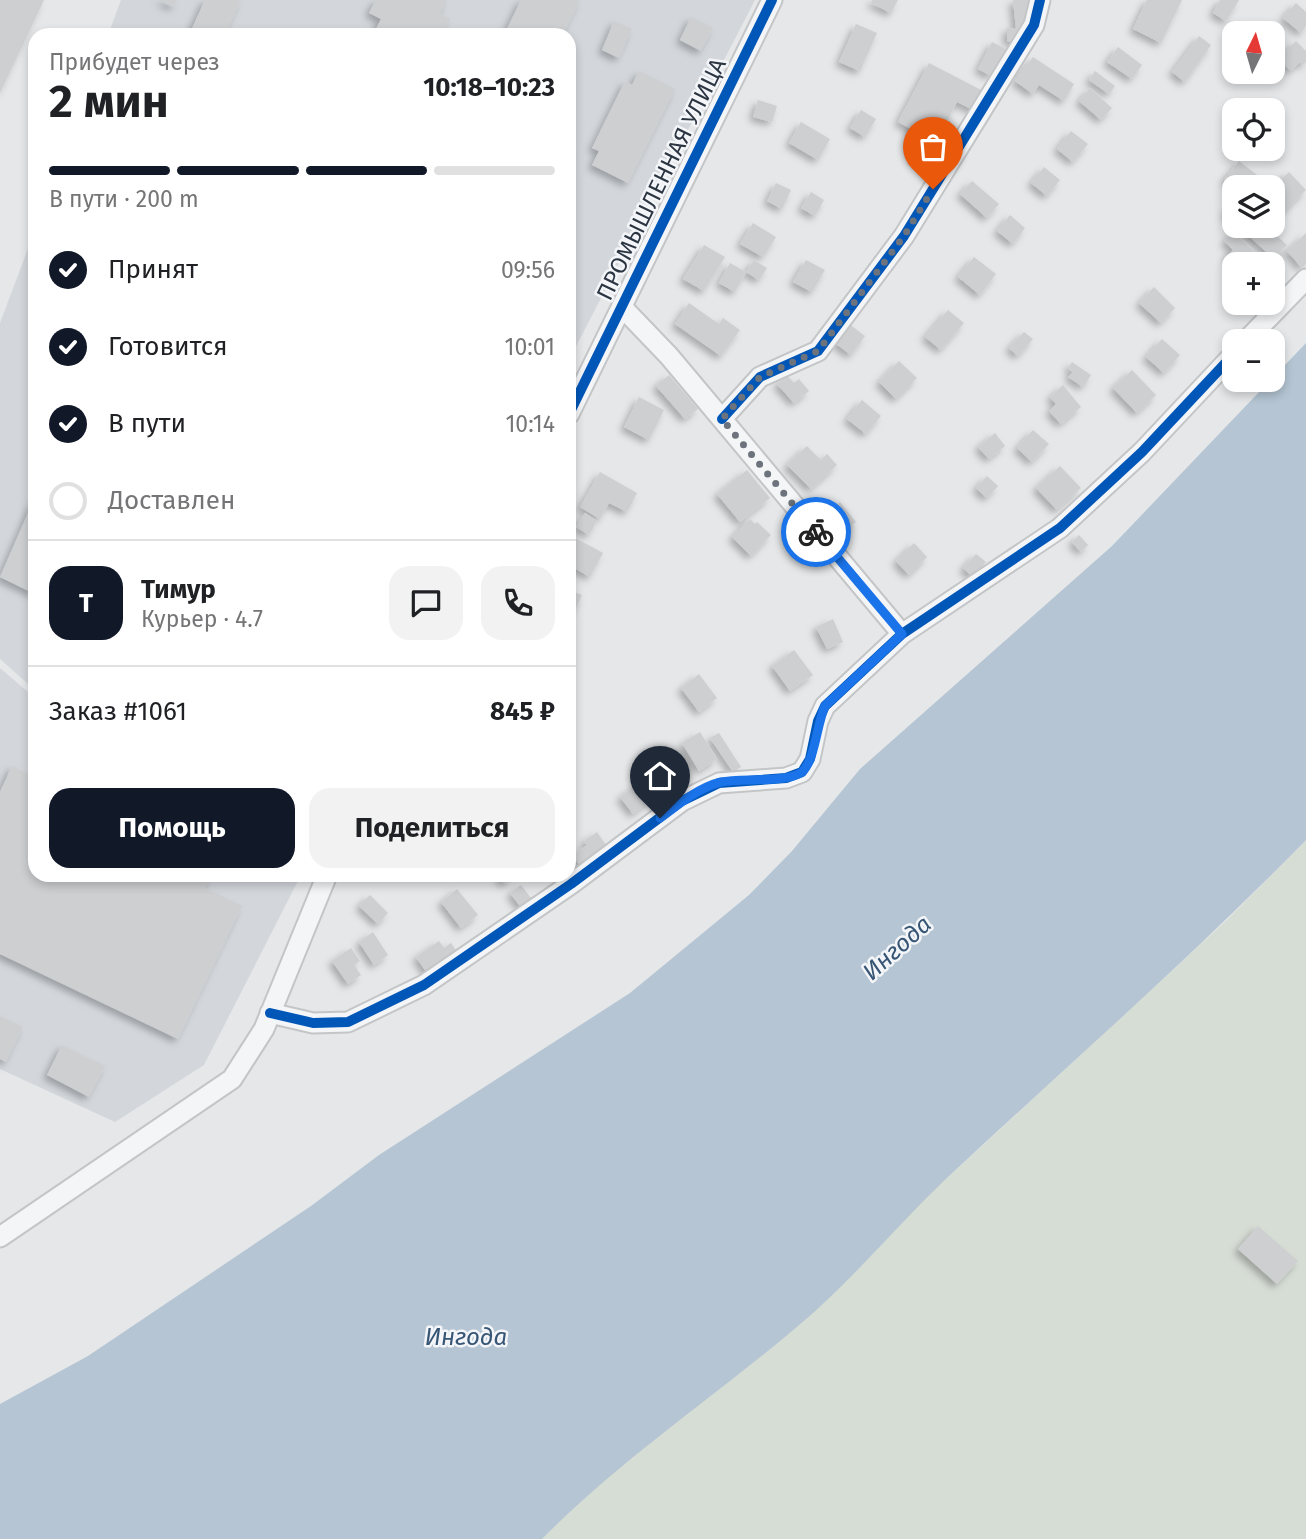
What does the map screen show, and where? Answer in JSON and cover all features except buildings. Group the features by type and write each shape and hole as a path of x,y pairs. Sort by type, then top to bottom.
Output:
{"street":[{"name":"ПРОМЫШЛЕННАЯ УЛИЦА","path":"576,400 772,0"},
{"path":"722,419 760,377 818,351 904,236 1034,26 1040,0"},
{"path":"1258,329 1306,279"},
{"path":"622,307 669,356 902,634"},
{"path":"576,881 682,801 719,783 786,778 802,772 810,759 818,721 825,706 902,634 1060,528 1142,452 1222,367"},
{"path":"0,1237 232,1079 264,1029 324,882"},
{"path":"270,1013 313,1023 348,1022 424,985 575,882"}],"shaded area":[{"path":"121,0 755,0 576,346 576,28 111,28"},
{"path":"28,249 28,684 0,659 0,323"},
{"path":"0,668 28,692 28,882 297,882 204,1065 115,1122 0,1069"},
{"path":"1306,840 1306,1539 542,1539 584,1497 651,1440 800,1324 919,1204 1227,920"}],"water":[{"name":"Ингода","path":"1306,343 1306,840 1174,969 948,1177 818,1309 603,1482 542,1539 0,1539 0,1404 88,1356 311,1206 379,1155 630,993 749,895 792,851 860,769 1112,546 1259,392 1285,392 1285,365"}],"cycle path":[{"path":"576,400 772,0"},
{"path":"722,419 760,377 818,351 904,236 1034,25 1040,0"},
{"path":"576,880 682,801 719,783 786,778 802,772 810,759 818,721 825,706 902,634 1060,528 1142,452 1222,367"},
{"path":"270,1013 313,1023 348,1022 424,985 574,882"}],"way so far":[{"path":"816,532 722,419 760,377 818,351 904,236 933,189"}],"route":[{"path":"660,818 682,801 719,783 786,778 802,772 810,759 818,721 825,706 902,634 816,532"}]}
